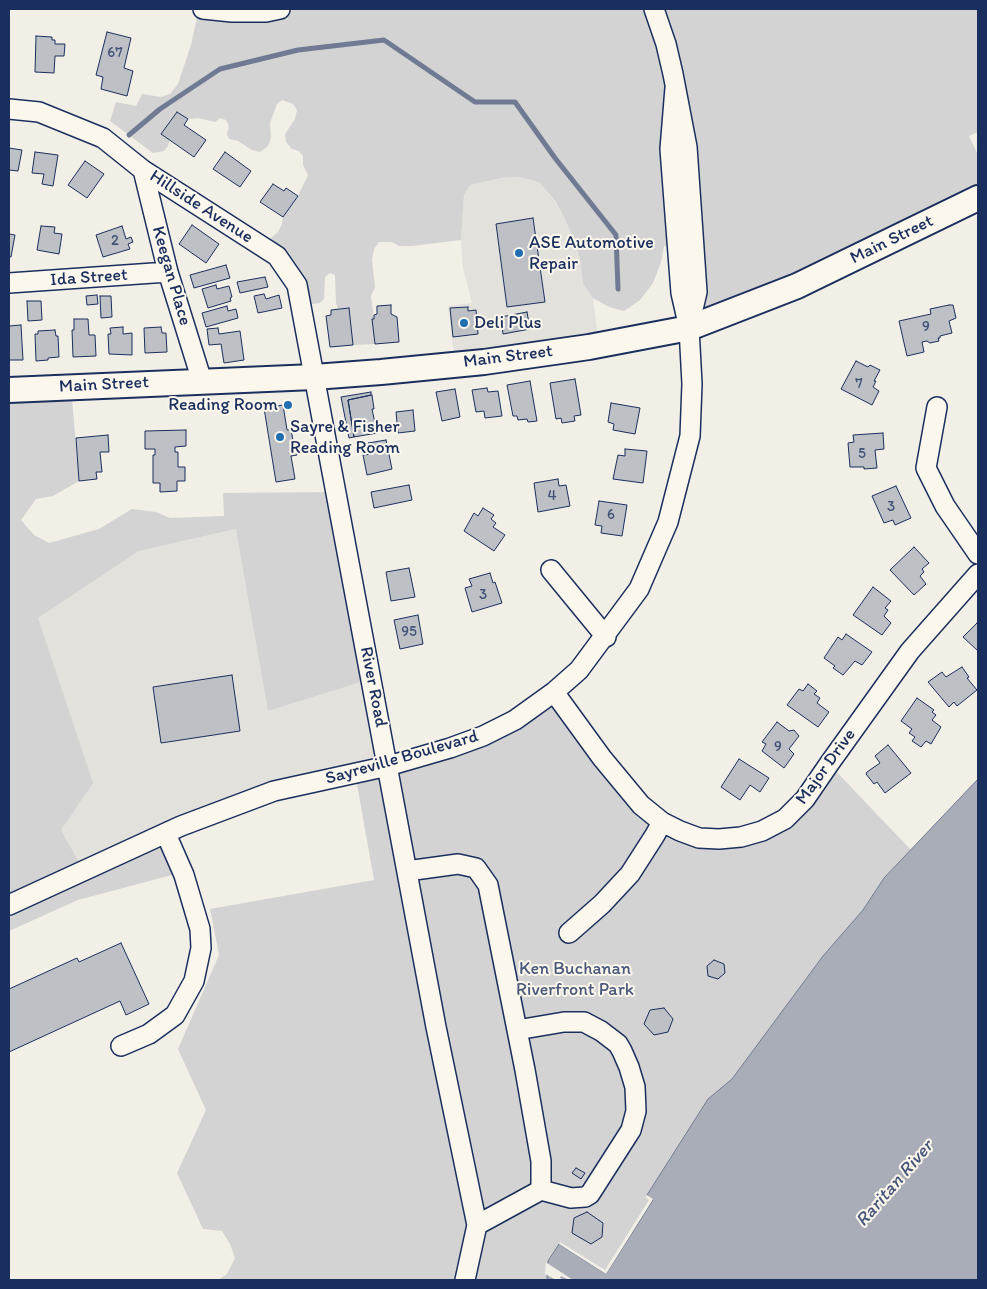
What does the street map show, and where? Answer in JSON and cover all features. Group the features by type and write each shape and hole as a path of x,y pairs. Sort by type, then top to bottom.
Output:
{"main road":[{"name":"Main Street","path":"9,390 314,377 484,362 589,347 689,328 797,286 978,198"}],"street":[{"path":"203,9 232,12 266,12 280,9"},
{"name":"Sayreville Boulevard","path":"9,906 181,826 274,791 388,766 450,748 483,736 515,720 554,692 579,670 606,637 639,590 668,522 690,436 692,384 689,328 697,292 687,147 666,44 654,9"},
{"name":"Hillside Avenue","path":"9,109 39,112 103,138 143,170 277,256 297,285 314,377"},
{"name":"Keegan Place","path":"143,170 168,272 202,381"},
{"name":"Ida Street","path":"9,283 168,272"},
{"name":"River Road","path":"314,377 436,1027 477,1225"},
{"path":"937,407 926,468 945,506 978,554"},
{"path":"551,570 606,637"},
{"name":"Major Drive","path":"554,692 602,758 640,805 662,822 699,838 741,837 762,831 785,819 805,800 910,651 978,574"},
{"path":"569,933 602,904 630,874 662,822"},
{"path":"121,1046 149,1034 175,1015 194,981 196,973 201,948 200,929 184,875 166,834"},
{"path":"407,871 458,864 476,868 488,885 517,1030 540,1161 541,1190"},
{"path":"465,1280 477,1225 541,1190 572,1198 585,1197 590,1194 631,1130 636,1111 634,1087 629,1067 618,1044 602,1031 584,1022 564,1022 517,1030"}],"shaded area":[{"path":"519,177 539,182 556,203 574,240 580,259 583,284 593,298 599,345 455,364 448,306 472,303 463,268 461,240 464,195 470,185 501,178","holes":["533,218 545,302 507,307 496,224"]},
{"path":"237,529 268,711 371,679 388,766 274,791 84,871 61,830 37,618 139,551"}],"green space":[{"path":"199,9 978,9 978,132 969,136 978,155 978,198 713,319 697,292 676,246 664,246 661,262 653,283 640,300 624,311 609,307 593,298 583,284 580,259 565,219 556,202 539,182 519,177 501,178 470,185 464,195 461,240 412,246 399,246 392,242 379,242 374,249 372,260 375,287 371,296 375,344 353,345 349,308 338,309 336,303 335,275 330,273 325,277 324,299 320,303 313,304 306,301 266,249 271,238 278,232 283,217 298,196 308,175 303,165 303,156 299,151 292,149 286,142 285,134 295,119 297,110 293,104 282,100 277,104 270,123 271,138 268,146 260,152 252,150 238,141 229,139 227,134 229,126 226,120 220,118 215,122 198,118 188,119 177,112 161,134 170,140 168,146 164,151 153,153 110,121 116,102 136,106 142,94 161,97 170,94 178,84 191,45"},
{"path":"71,387 79,481 53,496 36,499 21,520 34,535 49,543 99,529 132,509 156,512 170,518 224,516 223,493 336,492 371,679 268,711 236,529 139,551 38,618 93,783 61,830 84,871 166,834 183,872 78,900 9,931 9,390"},
{"name":"Ken Buchanan Riverfront Park","path":"554,692 602,758 680,831 762,831 829,764 911,850 884,878 863,910 823,956 732,1079 708,1099 647,1195 653,1199 600,1280 218,1280 227,1274 235,1258 230,1244 222,1231 203,1229 177,1173 206,1110 178,1049 219,955 210,909 374,880 355,773 450,748"}],"water":[{"name":"Raritan River","path":"978,779 978,1280 547,1280 548,1261 559,1244 606,1274 653,1200 647,1195 708,1099 732,1079 823,956 863,910 884,878"}],"pier":[{"path":"647,1195 653,1199 606,1274 559,1244 560,1242 605,1270 649,1200 646,1198"},
{"path":"546,1262 573,1280 561,1276 560,1278 564,1280 556,1280 545,1274"}],"building":[{"path":"107,32 131,38 124,68 133,71 127,96 101,89 103,77 96,75"},
{"path":"36,36 52,37 52,40 55,40 55,44 65,44 64,56 55,56 54,73 35,72"},
{"path":"177,112 188,119 184,125 206,140 194,157 161,134"},
{"path":"9,148 22,150 18,171 9,170"},
{"path":"35,152 58,155 53,186 42,184 44,174 32,173"},
{"path":"225,152 251,171 240,187 213,169"},
{"path":"85,161 104,174 87,198 68,185"},
{"path":"273,184 284,191 286,188 298,196 283,217 260,202"},
{"name":"ASE Automotive Repair","path":"533,218 545,302 507,307 496,224"},
{"path":"192,225 219,244 206,263 179,244"},
{"path":"41,226 55,227 54,233 62,234 59,254 37,250"},
{"path":"122,226 126,239 131,237 133,242 128,244 130,249 103,257 96,235"},
{"path":"9,234 15,235 11,257 9,257"},
{"path":"226,265 230,278 194,288 190,275"},
{"path":"265,277 268,287 240,293 237,282"},
{"path":"216,285 217,289 229,286 232,297 230,298 231,301 208,308 202,289"},
{"path":"264,294 266,299 279,295 282,308 258,313 254,296"},
{"path":"97,295 98,304 87,305 86,296"},
{"path":"100,296 111,296 112,317 101,318"},
{"path":"27,301 41,301 42,320 28,321"},
{"path":"391,305 391,314 397,317 399,342 375,344 372,319 377,314 377,306"},
{"path":"953,305 956,318 949,321 952,333 940,336 938,338 939,341 922,342 924,352 907,356 899,321 931,314 930,309"},
{"path":"227,306 228,311 236,309 238,318 206,327 202,313"},
{"name":"Deli Plus","path":"468,307 468,311 476,310 478,334 453,337 450,308"},
{"path":"349,308 353,345 330,347 326,316 331,315 331,310"},
{"path":"527,312 530,329 503,334 501,317"},
{"path":"74,319 88,319 89,335 95,335 96,356 73,357 72,330 74,330"},
{"path":"21,325 23,360 9,360 9,326"},
{"path":"123,327 123,334 132,333 132,355 109,354 108,334 111,334 110,328"},
{"path":"161,327 162,333 166,333 167,352 145,353 144,328"},
{"path":"218,328 219,334 240,331 244,360 224,363 221,344 209,345 207,329"},
{"path":"55,330 56,336 58,336 59,357 36,361 35,334 38,334 38,331"},
{"path":"856,361 880,370 873,387 879,391 872,405 841,389"},
{"path":"575,379 581,415 574,416 575,421 562,423 561,418 556,419 550,383"},
{"path":"530,381 537,421 528,422 527,419 518,420 517,416 513,416 507,385"},
{"path":"487,388 488,392 498,391 502,416 485,418 484,411 476,412 472,390"},
{"path":"455,389 460,417 442,421 436,392"},
{"path":"371,392 371,395 348,400 354,437 349,438 341,397"},
{"path":"372,395 374,409 372,409 377,433 354,437 348,400"},
{"path":"611,403 640,408 635,434 613,430 614,424 608,422"},
{"name":"Sayre & Fisher Reading Room","path":"283,405 287,430 291,430 294,445 296,444 297,455 291,456 295,479 276,482 264,408"},
{"path":"413,410 415,431 398,433 396,412"},
{"path":"186,430 186,446 175,447 175,452 178,452 178,467 185,467 185,481 177,481 177,491 160,492 160,483 153,483 153,455 155,455 155,449 145,449 145,431"},
{"path":"883,433 884,449 875,450 877,468 850,467 848,443 854,442 853,435"},
{"path":"108,435 109,452 100,452 102,472 96,472 97,479 79,481 76,438"},
{"path":"386,440 392,469 367,475 363,455 371,454 368,443"},
{"path":"625,449 647,451 643,483 613,479 618,455 625,456"},
{"path":"558,479 559,486 566,485 570,506 538,512 534,483"},
{"path":"409,485 412,500 374,508 371,492"},
{"path":"896,486 911,518 895,525 893,520 884,523 872,496"},
{"path":"599,501 627,505 622,536 601,533 602,526 595,525"},
{"path":"483,508 494,515 491,519 496,523 493,527 505,535 494,551 464,531 474,513 478,516"},
{"path":"914,547 929,563 922,569 924,572 920,576 926,584 914,595 890,570"},
{"path":"409,568 415,597 391,601 386,572"},
{"path":"490,573 502,603 472,612 465,588 472,586 469,579"},
{"path":"873,587 891,601 885,608 888,610 884,616 891,623 882,635 853,615"},
{"path":"418,615 423,644 400,649 394,620"},
{"path":"977,623 978,625 978,651 963,637"},
{"path":"846,634 872,652 862,665 855,661 843,675 824,658 838,637 842,640"},
{"path":"962,667 969,677 967,678 977,690 957,706 954,702 949,707 928,682 942,672 946,677"},
{"path":"232,675 240,731 161,743 153,687"},
{"path":"808,684 817,691 814,694 820,698 817,703 829,712 818,727 787,705 799,689 803,691"},
{"path":"917,698 934,710 932,712 936,715 932,720 941,727 931,744 926,741 921,747 912,741 915,737 909,733 912,729 901,721"},
{"path":"777,722 789,731 794,730 799,736 789,749 794,754 784,768 762,751 766,744 762,742"},
{"path":"888,745 911,773 885,793 877,782 874,784 866,774 880,763 875,756"},
{"path":"739,759 769,778 760,792 750,785 740,800 721,787"},
{"path":"121,943 149,1004 126,1015 120,1001 9,1052 9,989 77,958 79,962"},
{"path":"714,960 724,964 725,973 718,979 708,976 707,966"},
{"path":"664,1008 673,1019 668,1032 654,1035 644,1024 650,1010"},
{"path":"576,1168 585,1173 581,1179 572,1173"},
{"path":"587,1212 603,1223 602,1237 591,1244 572,1233 574,1218"}],"waterway":[{"path":"129,135 160,109 220,69 298,50 384,40 475,102 515,102 555,158 616,235 618,289"}],"place":[{"name":"ASE Automotive Repair","path":"519,253"},
{"name":"Deli Plus","path":"464,323"},
{"name":"Reading Room","path":"288,405"},
{"name":"Sayre & Fisher Reading Room","path":"280,437"}]}
